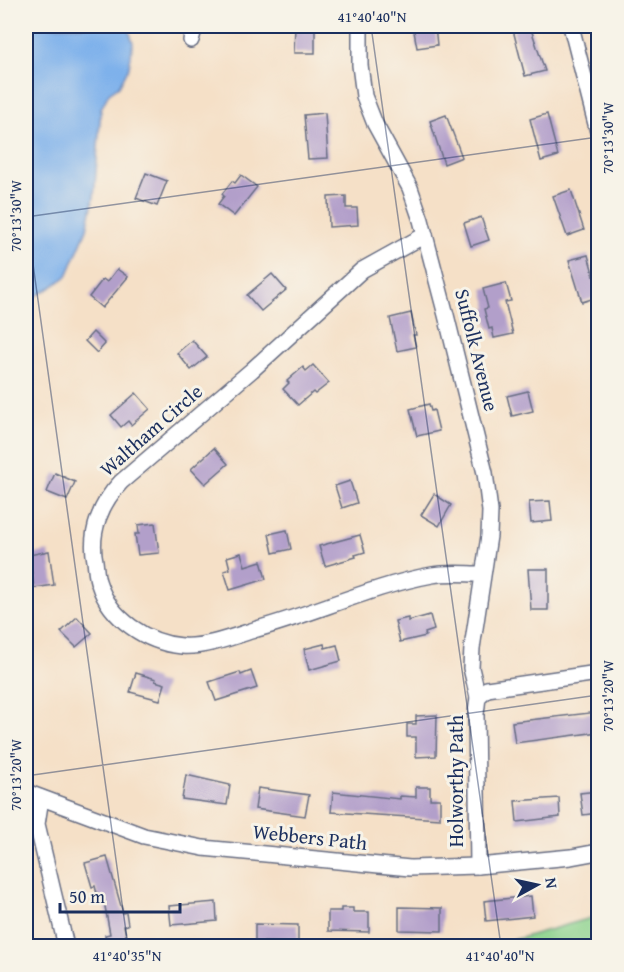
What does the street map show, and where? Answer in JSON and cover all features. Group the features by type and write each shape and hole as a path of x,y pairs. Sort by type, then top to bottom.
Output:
{"street":[{"name":"Suffolk Avenue","path":"360,26 360,65 364,96 375,124 410,188 425,235 485,473 490,511 489,536 482,574 471,668 478,697"},
{"path":"571,26 598,132"},
{"name":"Waltham Circle","path":"425,235 362,270 113,491 105,501 94,535 95,565 99,584 111,607 135,630 159,643 184,646 215,642 434,574 482,574"},
{"path":"478,697 487,689 598,673"},
{"name":"Holworthy Path","path":"478,697 476,714 478,866"},
{"name":"Webbers Path","path":"26,792 144,836 203,848 410,868 478,866 571,857 598,852"},
{"path":"41,798 37,824 66,946"}],"green space":[{"path":"598,916 598,946 492,946"}],"water":[{"path":"26,26 128,26 133,43 129,67 119,86 109,93 101,109 94,197 87,229 67,276 34,297 26,299"}],"building":[{"path":"295,26 315,26 315,53 294,53"},
{"path":"413,26 435,26 437,45 417,48"},
{"path":"530,26 545,71 525,76 513,30"},
{"path":"325,113 328,158 308,159 304,115"},
{"path":"547,114 558,156 541,161 530,119"},
{"path":"446,115 462,157 444,164 430,121"},
{"path":"146,173 167,181 157,206 136,198"},
{"path":"241,175 257,187 234,216 218,204 232,181 235,183"},
{"path":"571,190 584,230 567,236 553,196"},
{"path":"346,196 346,208 357,208 358,225 329,227 328,197"},
{"path":"481,217 489,240 471,246 464,223"},
{"path":"588,255 598,297 582,302 569,260"},
{"path":"117,269 128,277 102,308 89,297 103,279 107,282"},
{"path":"272,274 286,290 261,311 247,295"},
{"path":"506,283 511,301 505,302 513,334 494,338 484,309 488,308 483,289"},
{"path":"411,313 416,347 397,351 390,318"},
{"path":"93,332 105,344 97,353 85,341"},
{"path":"192,340 207,357 191,370 177,353"},
{"path":"313,365 329,383 315,394 313,392 298,405 283,389 289,383 287,381 303,367 306,371"},
{"path":"528,391 533,411 512,416 507,396"},
{"path":"136,393 150,409 131,425 128,421 121,427 111,415"},
{"path":"429,404 431,411 434,410 439,431 417,436 410,409"},
{"path":"214,448 228,464 205,484 191,469"},
{"path":"55,473 75,482 67,500 47,492"},
{"path":"350,481 357,503 342,508 335,486"},
{"path":"434,494 451,505 439,526 421,515"},
{"path":"550,501 552,521 531,523 529,502"},
{"path":"155,523 159,553 138,555 135,534 139,534 138,525"},
{"path":"287,530 291,549 273,553 269,534"},
{"path":"360,535 365,552 325,566 319,546"},
{"path":"49,551 54,585 34,588 29,555"},
{"path":"241,553 245,566 261,561 266,579 230,590 224,571 230,569 227,557"},
{"path":"528,569 548,569 548,610 531,610"},
{"path":"430,615 434,630 425,633 426,636 400,642 395,621 408,618 408,621"},
{"path":"77,617 92,633 76,647 61,632"},
{"path":"324,644 325,648 337,645 341,661 309,670 304,649"},
{"path":"251,671 257,688 216,701 209,682 240,672 241,675"},
{"path":"136,673 165,684 160,700 130,692"},
{"path":"598,712 598,732 515,743 512,722"},
{"path":"437,715 436,756 416,757 416,737 407,737 407,724 416,724 416,716"},
{"path":"186,775 230,785 227,805 182,799"},
{"path":"416,787 430,787 430,799 440,799 440,819 331,812 333,792 400,799 400,796 416,797"},
{"path":"258,788 309,795 305,816 255,809"},
{"path":"598,791 598,813 583,815 580,793"},
{"path":"559,798 560,817 517,822 515,801"},
{"path":"107,857 123,913 126,912 128,925 124,926 128,946 107,946 105,935 110,934 104,901 99,902 85,863"},
{"path":"531,896 533,916 486,921 484,901"},
{"path":"216,902 217,921 171,925 169,906"},
{"path":"399,907 442,908 442,931 399,930"},
{"path":"341,908 353,908 353,912 369,912 369,932 328,931 328,911 341,911"},
{"path":"255,924 298,925 298,943 255,942"}]}
